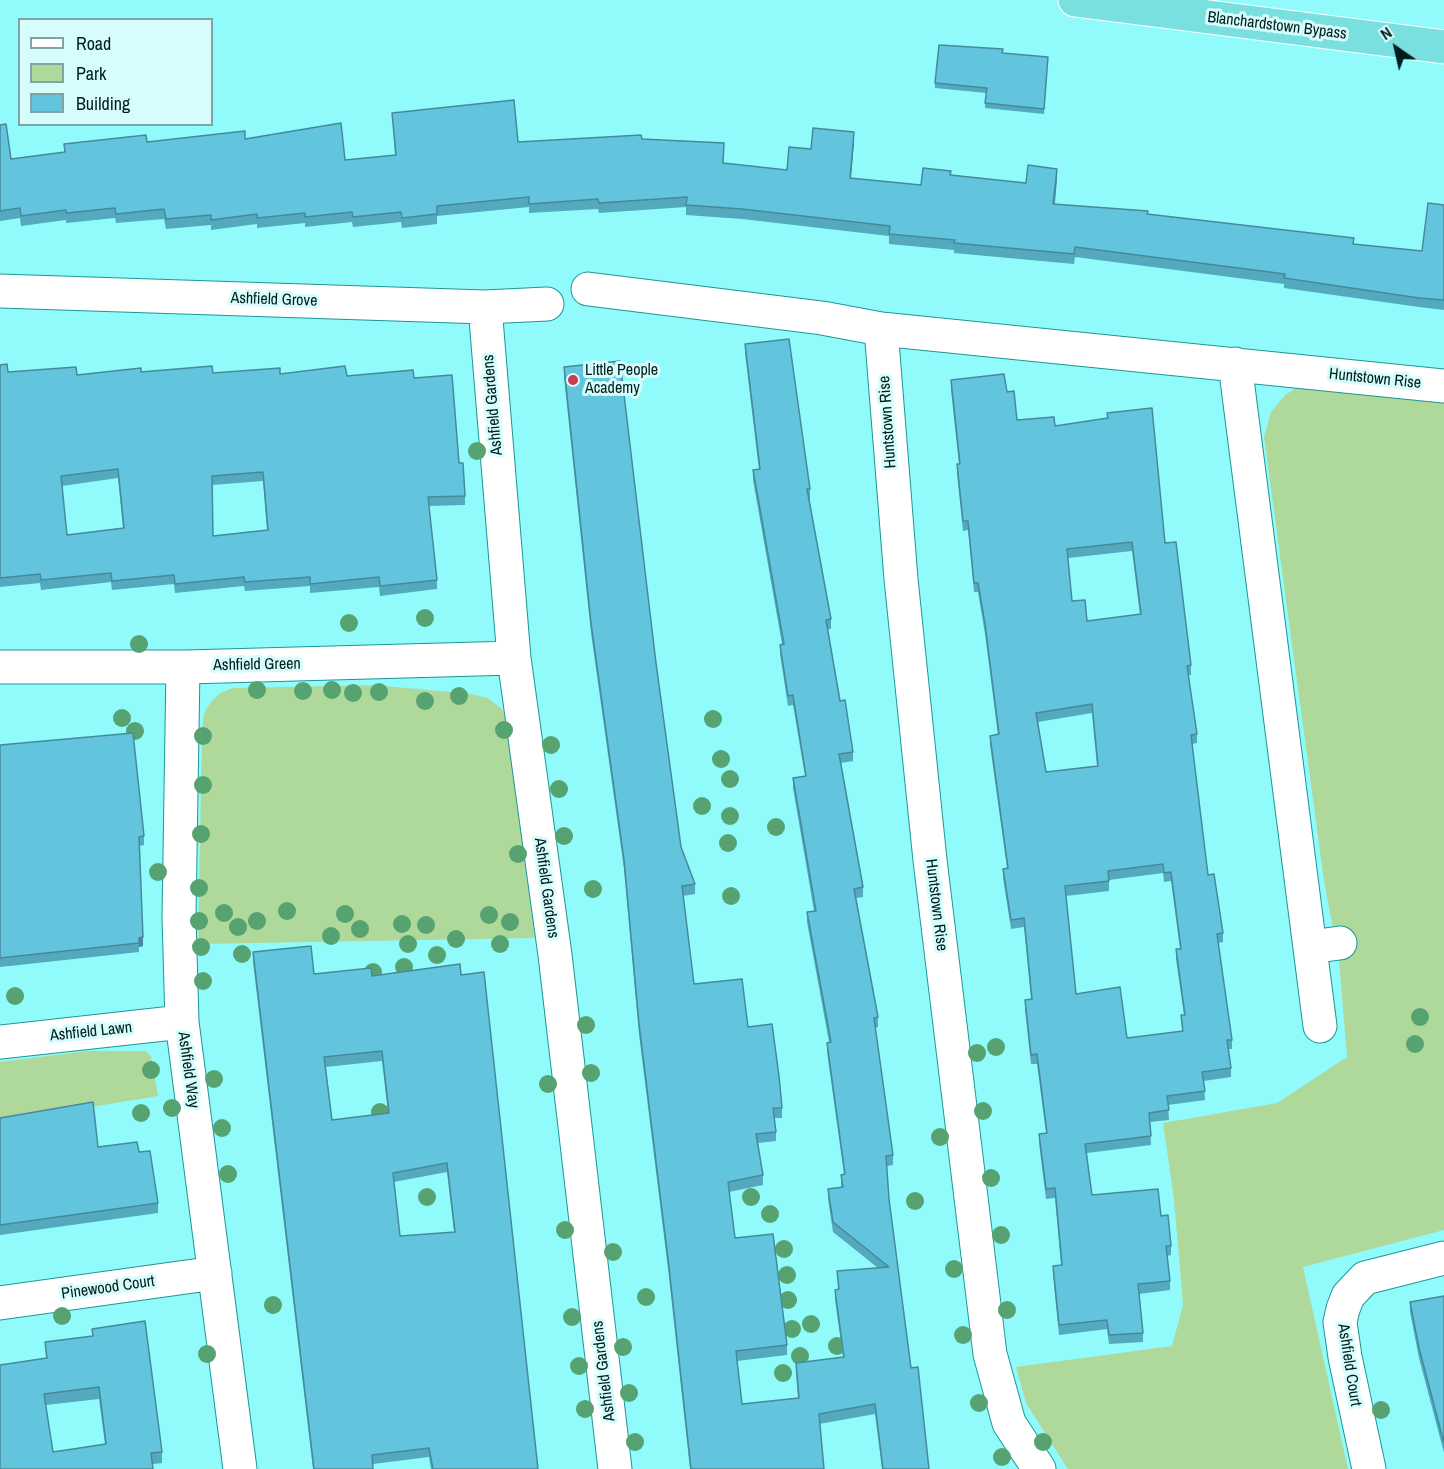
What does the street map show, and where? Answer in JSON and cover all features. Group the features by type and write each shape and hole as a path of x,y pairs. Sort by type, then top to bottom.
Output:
{"highway":[{"name":"Blanchardstown Bypass","path":"1075,0 1444,48"}],"street":[{"name":"Huntstown Rise","path":"588,289 822,318 881,329 1444,386"},
{"name":"Ashfield Grove","path":"0,291 485,307 547,304"},
{"name":"Ashfield Gardens","path":"485,307 514,658 555,955 615,1469"},
{"name":"Huntstown Rise","path":"881,329 901,579 926,825 990,1354 1009,1423 1040,1469"},
{"path":"1235,364 1325,945 1320,1026"},
{"name":"Ashfield Green","path":"0,667 183,667 514,658"},
{"name":"Ashfield Way","path":"183,667 179,917 182,1022 240,1469"},
{"name":"Ashfield Lawn","path":"0,1042 182,1022"},
{"name":"Ashfield Court","path":"1369,1469 1345,1357 1340,1322 1343,1309 1348,1296 1365,1278 1444,1258"},
{"name":"Pinewood Court","path":"0,1303 215,1273"}],"green space":[{"path":"1305,383 1444,401 1444,1230 1303,1267 1348,1469 1068,1469 1026,1403 1016,1367 1172,1346 1183,1305 1174,1199 1163,1123 1277,1103 1347,1057 1339,961 1324,881 1264,437 1271,412 1285,395"},
{"path":"374,685 471,694 488,698 502,709 510,722 522,844 535,938 198,944 202,730 204,713 211,702 219,694 232,688"},
{"path":"87,1051 146,1051 151,1056 158,1096 0,1122 0,1062"}],"building":[{"path":"939,45 1003,49 1002,53 1048,57 1044,109 985,103 987,88 935,83"},
{"path":"514,100 518,142 641,135 642,139 724,143 723,163 787,170 789,147 811,149 813,128 854,132 850,178 921,185 923,168 951,171 950,175 1026,183 1028,165 1057,169 1053,204 1148,211 1147,214 1354,238 1353,244 1422,251 1428,203 1444,205 1444,300 1284,278 1285,274 1075,247 1074,254 954,243 955,240 889,234 890,226 686,205 687,197 599,203 598,199 529,204 529,197 437,206 437,214 402,218 401,212 353,217 352,212 305,217 305,213 257,218 257,214 211,220 211,215 166,219 164,209 116,214 115,208 66,213 66,210 21,216 20,208 0,211 0,125 6,124 11,159 65,152 64,144 146,135 147,142 245,131 245,139 341,123 345,160 396,155 392,113"},
{"path":"789,339 810,489 807,489 831,619 826,620 840,701 845,700 853,752 839,754 863,887 854,889 878,1017 874,1018 893,1155 886,1156 889,1199 911,1368 918,1367 929,1469 883,1469 875,1404 819,1414 824,1469 691,1469 639,1024 624,860 591,623 564,367 620,361 656,663 681,847 695,884 682,886 694,984 742,979 748,1027 772,1024 782,1108 773,1108 776,1132 756,1134 763,1175 728,1182 735,1238 773,1234 787,1345 736,1351 742,1404 799,1398 796,1363 844,1357 835,1290 839,1289 837,1271 889,1267 833,1222 828,1189 843,1187 841,1175 845,1174 827,1043 831,1042 807,912 816,911 793,778 806,776 793,695 788,696 780,645 784,644 753,470 760,469 745,344"},
{"path":"7,364 8,372 76,367 77,375 141,368 141,372 212,366 213,373 280,368 280,374 345,366 347,376 413,370 414,378 452,375 459,463 463,463 465,496 428,497 437,580 380,586 379,577 310,584 310,577 245,582 244,577 175,584 174,575 112,581 111,573 41,580 40,574 0,578 0,365","holes":["118,469 124,528 67,535 61,476","263,472 268,530 213,536 212,476"]},
{"path":"1004,374 1007,392 1014,391 1017,420 1054,417 1055,426 1108,418 1107,413 1152,408 1165,543 1176,542 1191,665 1187,666 1197,734 1191,735 1208,875 1214,874 1223,933 1217,934 1232,1040 1227,1040 1231,1068 1202,1072 1205,1091 1167,1096 1169,1110 1149,1113 1151,1136 1085,1144 1092,1195 1158,1189 1161,1216 1168,1215 1171,1246 1166,1246 1170,1281 1138,1284 1143,1333 1109,1335 1107,1320 1059,1325 1053,1266 1062,1265 1055,1188 1046,1189 1039,1134 1047,1133 1037,1054 1031,1055 1025,1000 1032,999 1024,918 1011,920 1003,869 1008,868 990,736 999,734 985,624 978,583 974,583 968,521 963,521 957,464 960,464 951,380","holes":["1132,542 1141,614 1087,621 1085,600 1072,601 1067,549","1092,704 1098,766 1046,772 1036,713","1163,864 1164,873 1171,872 1181,949 1176,949 1185,1015 1181,1015 1183,1031 1127,1038 1120,987 1076,994 1065,886 1109,881 1108,871"]},
{"path":"133,733 144,836 139,837 143,937 139,938 139,943 0,958 0,745"},
{"path":"311,946 314,974 371,968 372,976 460,964 461,975 484,972 538,1469 433,1469 429,1448 372,1455 373,1469 314,1469 253,952","holes":["382,1051 389,1113 332,1120 324,1057","447,1163 455,1232 400,1236 393,1173"]},
{"path":"93,1102 98,1147 137,1142 139,1152 150,1151 158,1203 0,1225 0,1118"},
{"path":"1444,1296 1444,1443 1419,1348 1410,1302"},
{"path":"145,1321 162,1452 151,1453 153,1469 0,1469 0,1365 47,1358 45,1342 93,1336 92,1329","holes":["99,1387 106,1444 53,1452 44,1394"]}],"place":[{"name":"Little People Academy","path":"573,380"}]}
